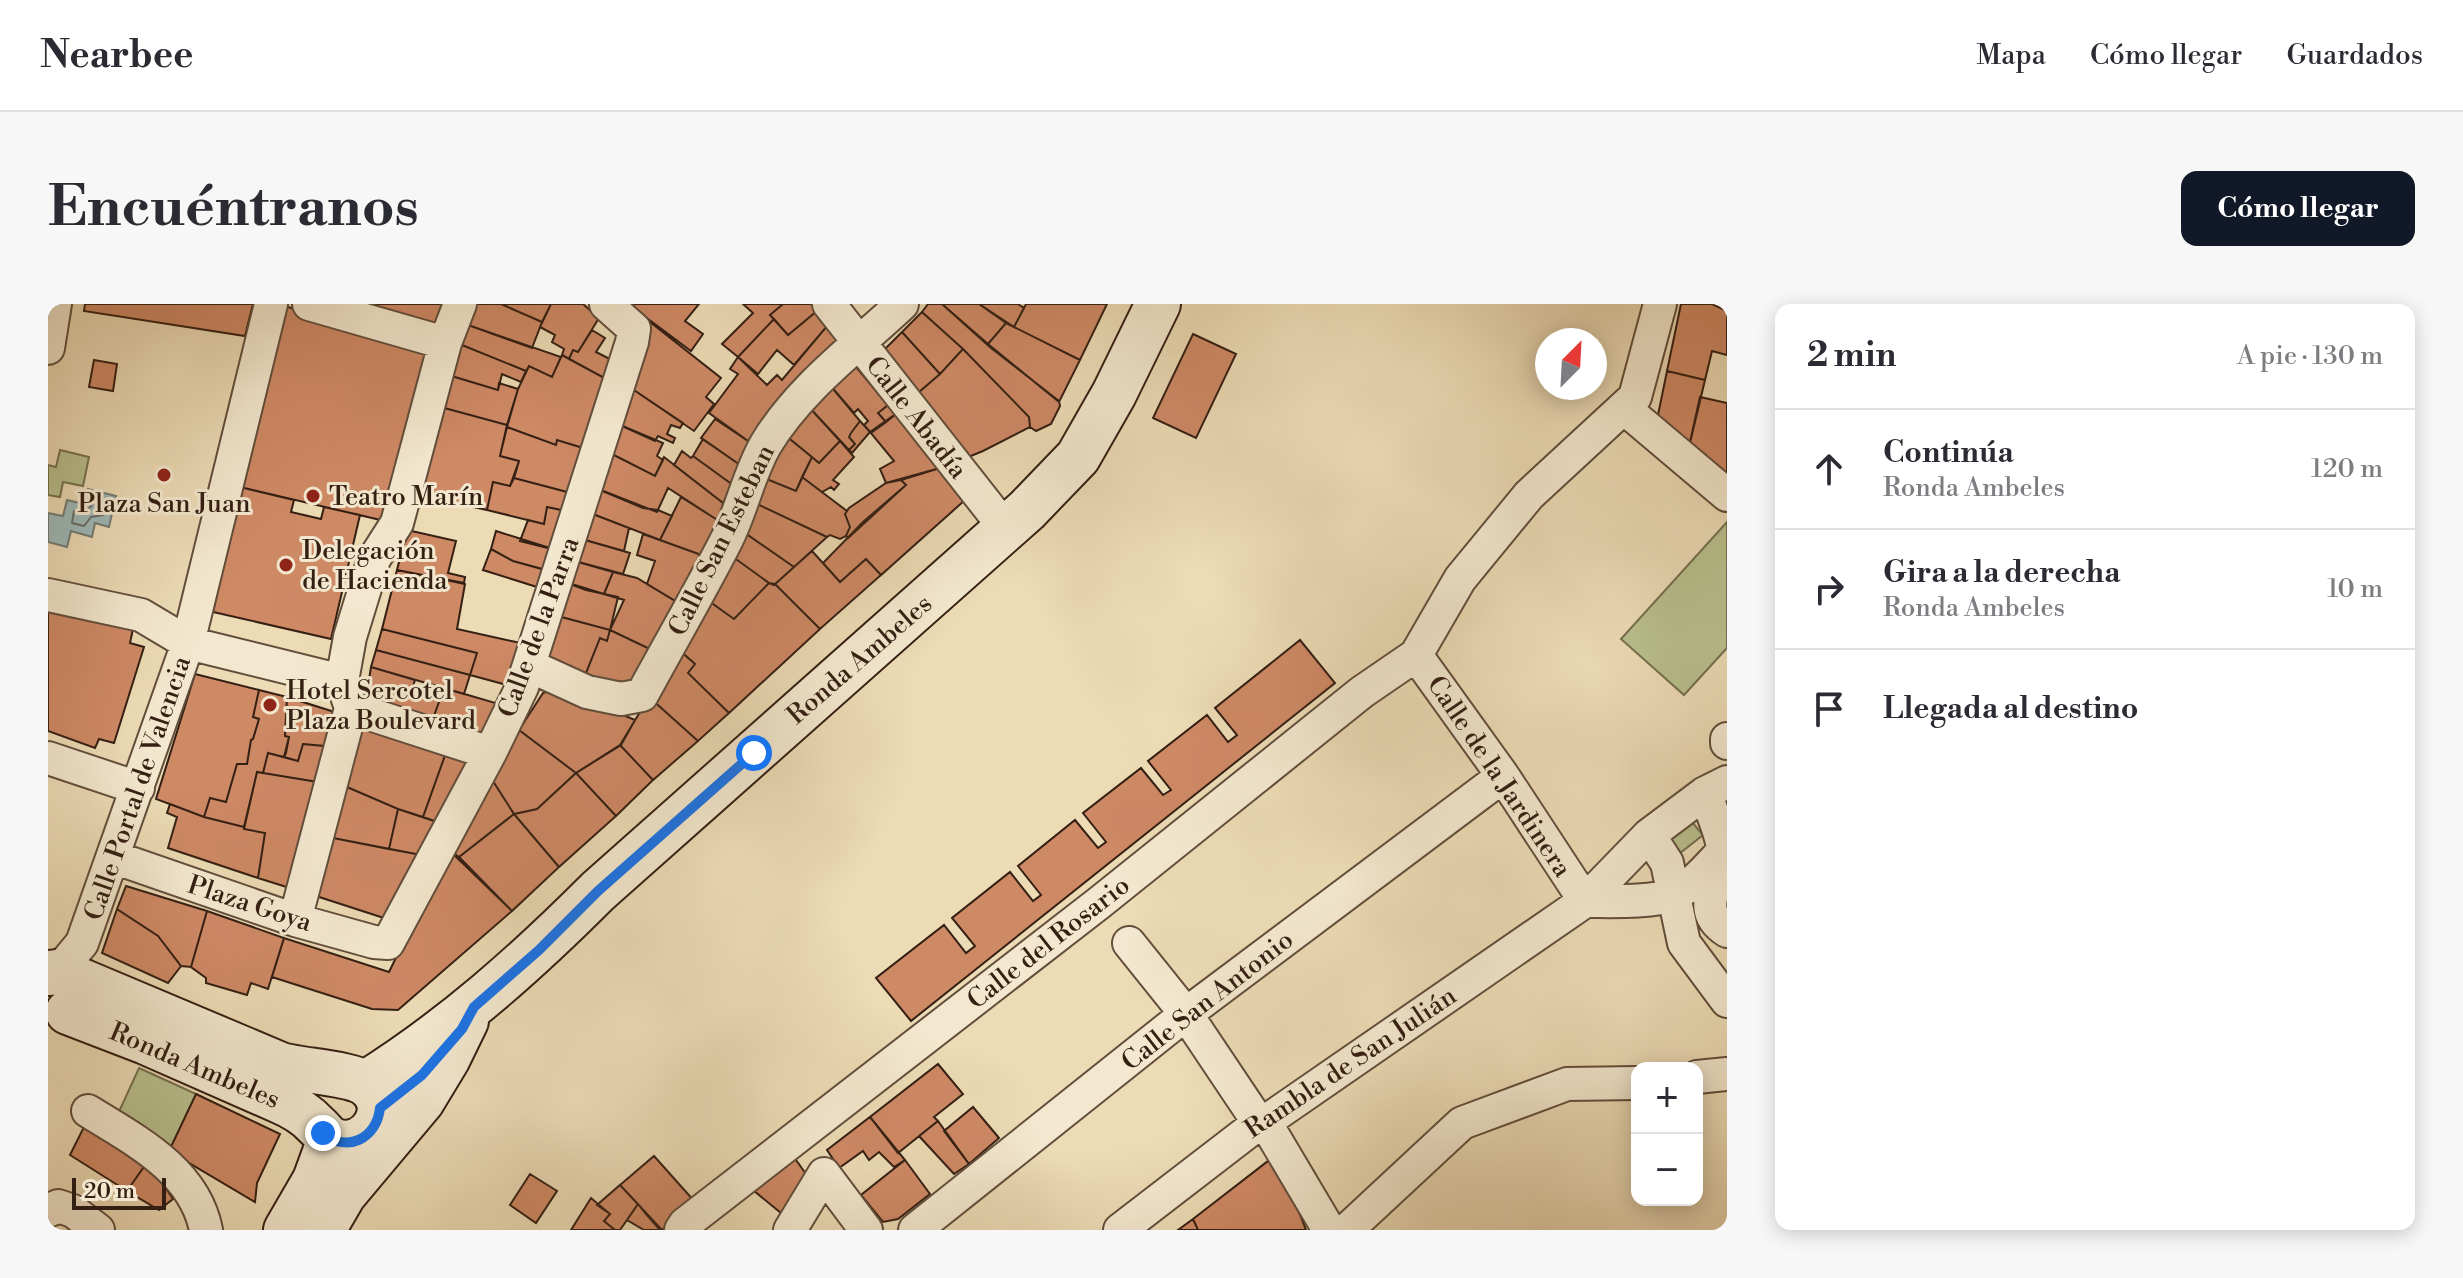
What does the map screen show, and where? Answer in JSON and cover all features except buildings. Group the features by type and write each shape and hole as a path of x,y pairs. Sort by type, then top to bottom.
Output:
{"main road":[{"name":"Ronda Ambeles","path":"58,991 146,1042 280,1101 297,1108 349,1112 411,1055 461,1020 539,950 598,891 1006,529 1078,457 1114,394 1158,304"},
{"name":"Ronda Ambeles","path":"58,991 162,1014 266,1060 300,1071 349,1112"},
{"name":"Ronda Ambeles","path":"300,1071 350,1059 461,1020"},
{"name":"Ronda Ambeles","path":"327,1201 422,1101 448,1058 461,1020"},
{"path":"286,1230 327,1201 349,1112"}],"street":[{"path":"48,348 55,304"},
{"name":"Calle Portal de Valencia","path":"58,991 82,943 188,643 271,304"},
{"path":"309,304 445,343"},
{"path":"295,920 346,694 350,637 374,559 397,523 445,343 460,304"},
{"name":"Calle de la Parra","path":"388,943 490,753 530,666 632,342 634,329 606,304"},
{"name":"Calle Abadía","path":"829,304 1006,529"},
{"path":"860,344 902,304"},
{"name":"Calle de la Jardinera","path":"1585,901 1503,776 1416,655 1460,579 1529,495 1635,397 1660,304"},
{"name":"Calle San Esteban","path":"530,666 587,692 621,699 642,695 728,538 765,445 787,414 845,354 860,344"},
{"path":"1624,408 1727,495"},
{"path":"48,595 141,615 188,643 346,694 490,753"},
{"name":"Calle del Rosario","path":"681,1230 1099,903 1362,692 1416,655"},
{"path":"48,758 138,788"},
{"name":"Calle San Antonio","path":"915,1230 1186,1014 1503,776"},
{"path":"1716,788 1725,849 1709,909 1713,920 1727,931"},
{"name":"Rambla de San Julián","path":"1120,1230 1262,1122 1585,901 1649,835 1716,788"},
{"path":"1649,835 1667,863 1684,943 1727,1001"},
{"path":"1585,901 1627,902 1676,894 1707,870 1725,849"},
{"name":"Plaza Goya","path":"113,857 295,920 388,943"},
{"path":"1129,943 1186,1014 1262,1122 1329,1230"},
{"path":"1703,1076 1727,1074"},
{"path":"1347,1230 1462,1123 1567,1084 1631,1083"},
{"path":"88,1111 155,1153 190,1189 204,1217 206,1230"},
{"path":"790,1230 824,1174 866,1230"},
{"path":"48,1211 58,1206 73,1211 98,1230"}],"green space":[{"path":"60,450 89,457 83,486 63,482 60,497 48,495 48,465 56,467"},
{"path":"1727,522 1727,648 1684,695 1621,639"},
{"path":"1692,822 1703,835 1675,857 1665,844"},
{"path":"139,1068 196,1094 169,1151 116,1118"}],"water":[{"path":"88,489 116,496 109,527 95,523 92,537 71,531 67,547 48,542 48,513 63,516 67,500 84,504"}],"place":[{"name":"Plaza San Juan","path":"164,475"},
{"name":"Teatro Marín","path":"313,496"},
{"name":"Delegación de Hacienda","path":"286,565"},
{"name":"Hotel Sercotel Plaza Boulevard","path":"270,705"}],"route":[{"path":"323,1133 330,1139 349,1143 367,1136 379,1118 380,1108 407,1089 436,1060 462,1029 474,1007 539,950 598,891 754,753"}]}
